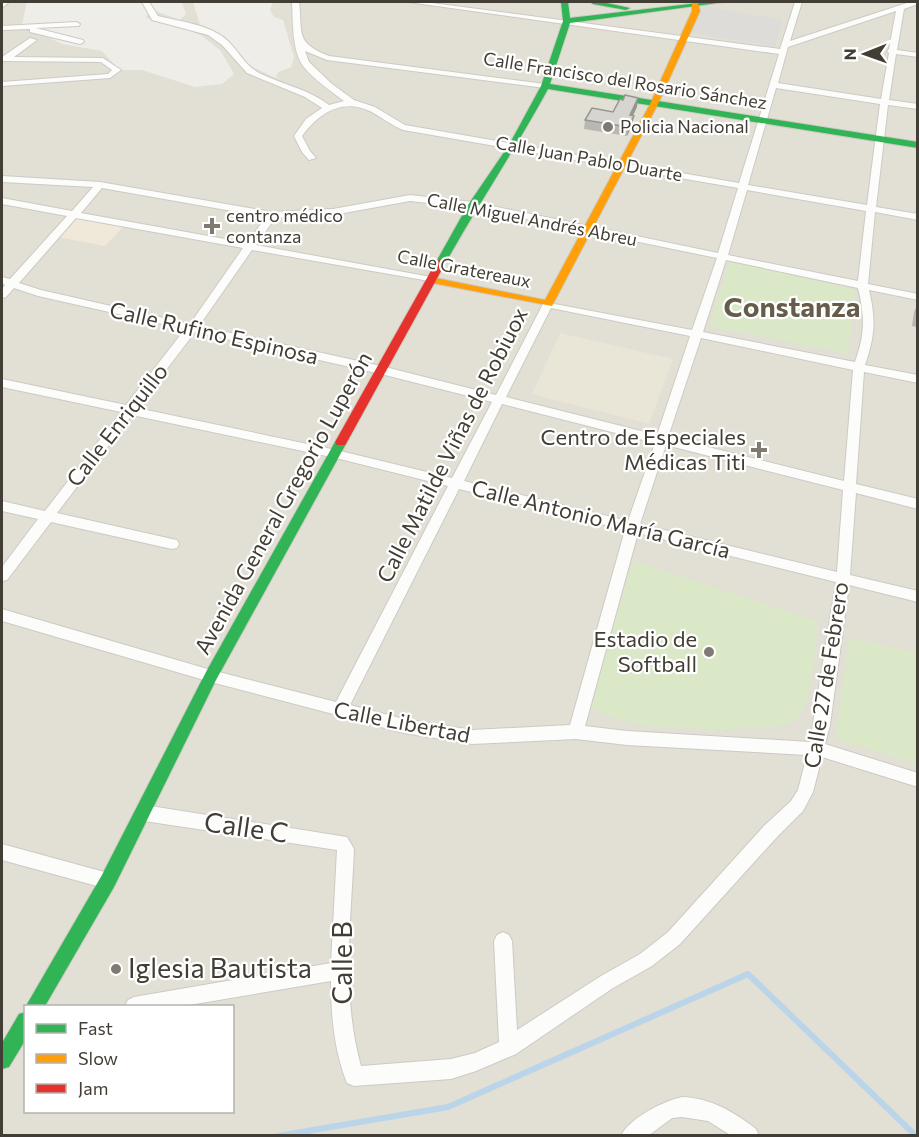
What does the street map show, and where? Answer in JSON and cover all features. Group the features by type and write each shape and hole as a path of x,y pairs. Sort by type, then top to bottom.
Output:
{"main road":[{"path":"564,2 567,21 721,2"},
{"path":"593,2 652,10"},
{"name":"Calle Matilde Viñas de Robiuox","path":"548,304 654,104 682,37 696,11 695,5"},
{"name":"Avenida General Gregorio Luperón","path":"35,1005 108,881 211,676 472,205 513,145 544,86 567,21"},
{"name":"Calle Francisco del Rosario Sánchez","path":"544,86 918,145"},
{"name":"Calle Gratereaux","path":"431,280 548,304"},
{"path":"2,1060 24,1024"}],"street":[{"path":"2,6 5,2"},
{"path":"146,2 155,18 194,28 223,41 249,71 301,90 315,97 326,107"},
{"name":"Calle Juan Pablo Duarte","path":"296,2 298,38 306,63 329,86 351,102 372,109 403,128 513,145 918,217"},
{"path":"412,2 783,49 916,2"},
{"path":"576,732 633,526 722,257 798,2"},
{"name":"Calle 27 de Febrero","path":"354,1076 451,1068 476,1062 509,1047 607,982 646,960 674,938 797,806 805,792 818,750 843,579 859,366 868,340 869,313 863,286 878,140 891,51 900,8"},
{"path":"2,28 76,24"},
{"path":"29,28 80,42"},
{"name":"Calle Francisco del Rosario Sánchez","path":"298,38 310,51 327,58 544,86"},
{"path":"3,60 33,40"},
{"path":"891,51 918,55"},
{"path":"2,84 110,76 117,70 107,61 3,60"},
{"path":"772,85 918,107"},
{"path":"312,158 306,152 298,136 312,116 326,107 351,102"},
{"name":"Calle Miguel Andrés Abreu","path":"2,178 100,185 272,215 333,212 410,198 472,205 918,297"},
{"path":"2,296 7,281 76,213 100,185"},
{"name":"Calle Gratereaux","path":"2,201 431,280"},
{"name":"Calle Enriquillo","path":"2,576 192,328 272,215"},
{"name":"Calle Rufino Espinosa","path":"7,281 38,293 381,370 918,504"},
{"name":"Calle Gratereaux","path":"548,304 918,379"},
{"name":"Calle Matilde Viñas de Robiuox","path":"339,711 548,304"},
{"name":"Calle Antonio María García","path":"2,383 336,454 918,597"},
{"path":"2,506 46,518 172,544"},
{"name":"Calle Libertad","path":"2,615 211,676 404,726 472,737 576,732 639,739 818,750 918,780"},
{"name":"Calle C","path":"144,813 333,840 342,843 346,849"},
{"name":"Calle B","path":"346,849 340,970 345,1051 354,1076"},
{"path":"2,852 108,881"},
{"path":"503,941 509,1047"},
{"path":"140,1005 340,970"},
{"path":"631,1136 670,1109 689,1107 712,1111 749,1136"}],"shaded area":[{"path":"2,2 27,2 22,24 62,44 102,51 119,70 142,70 195,87 222,84 234,74 220,50 202,36 176,24 146,18 150,9 180,20 186,14 182,2 193,2 200,25 226,37 248,65 276,78 277,73 291,67 294,57 283,20 274,17 270,10 273,2 917,2 917,1135 2,1136"},
{"path":"703,6 783,20 775,46 690,33"},
{"path":"78,216 125,225 105,246 58,237"},
{"path":"560,333 673,359 649,424 532,394"}],"green space":[{"path":"730,261 856,290 848,354 709,326"},
{"name":"Estadio de Softball","path":"633,561 818,621 809,690 800,714 794,721 784,725 746,729 657,726 623,721 589,706"},
{"path":"849,637 917,653 917,764 836,739"}],"building":[{"path":"625,95 638,98 630,115 634,116 628,127 585,120 592,108 613,112"}],"waterway":[{"path":"278,1136 448,1107 748,974 916,1136"}],"traffic: fast":[{"path":"441,262 473,205 513,145 545,86 567,21 564,2"},
{"path":"593,2 626,8"},
{"path":"567,21 721,2"},
{"path":"545,86 918,145"},
{"path":"36,1005 108,881 211,676 341,442"},
{"path":"2,1060 24,1024"}],"traffic: slow":[{"path":"431,280 548,304 654,104 696,11 695,5"}],"traffic: jam":[{"path":"341,442 441,262"}],"place":[{"name":"Policia Nacional","path":"608,127"},
{"name":"centro médico contanza","path":"212,226"},
{"name":"Centro de Especiales Médicas Titi","path":"759,450"},
{"name":"Estadio de Softball","path":"709,652"},
{"name":"Iglesia Bautista","path":"116,969"}],"district":[{"name":"Constanza","path":"792,307"}]}
